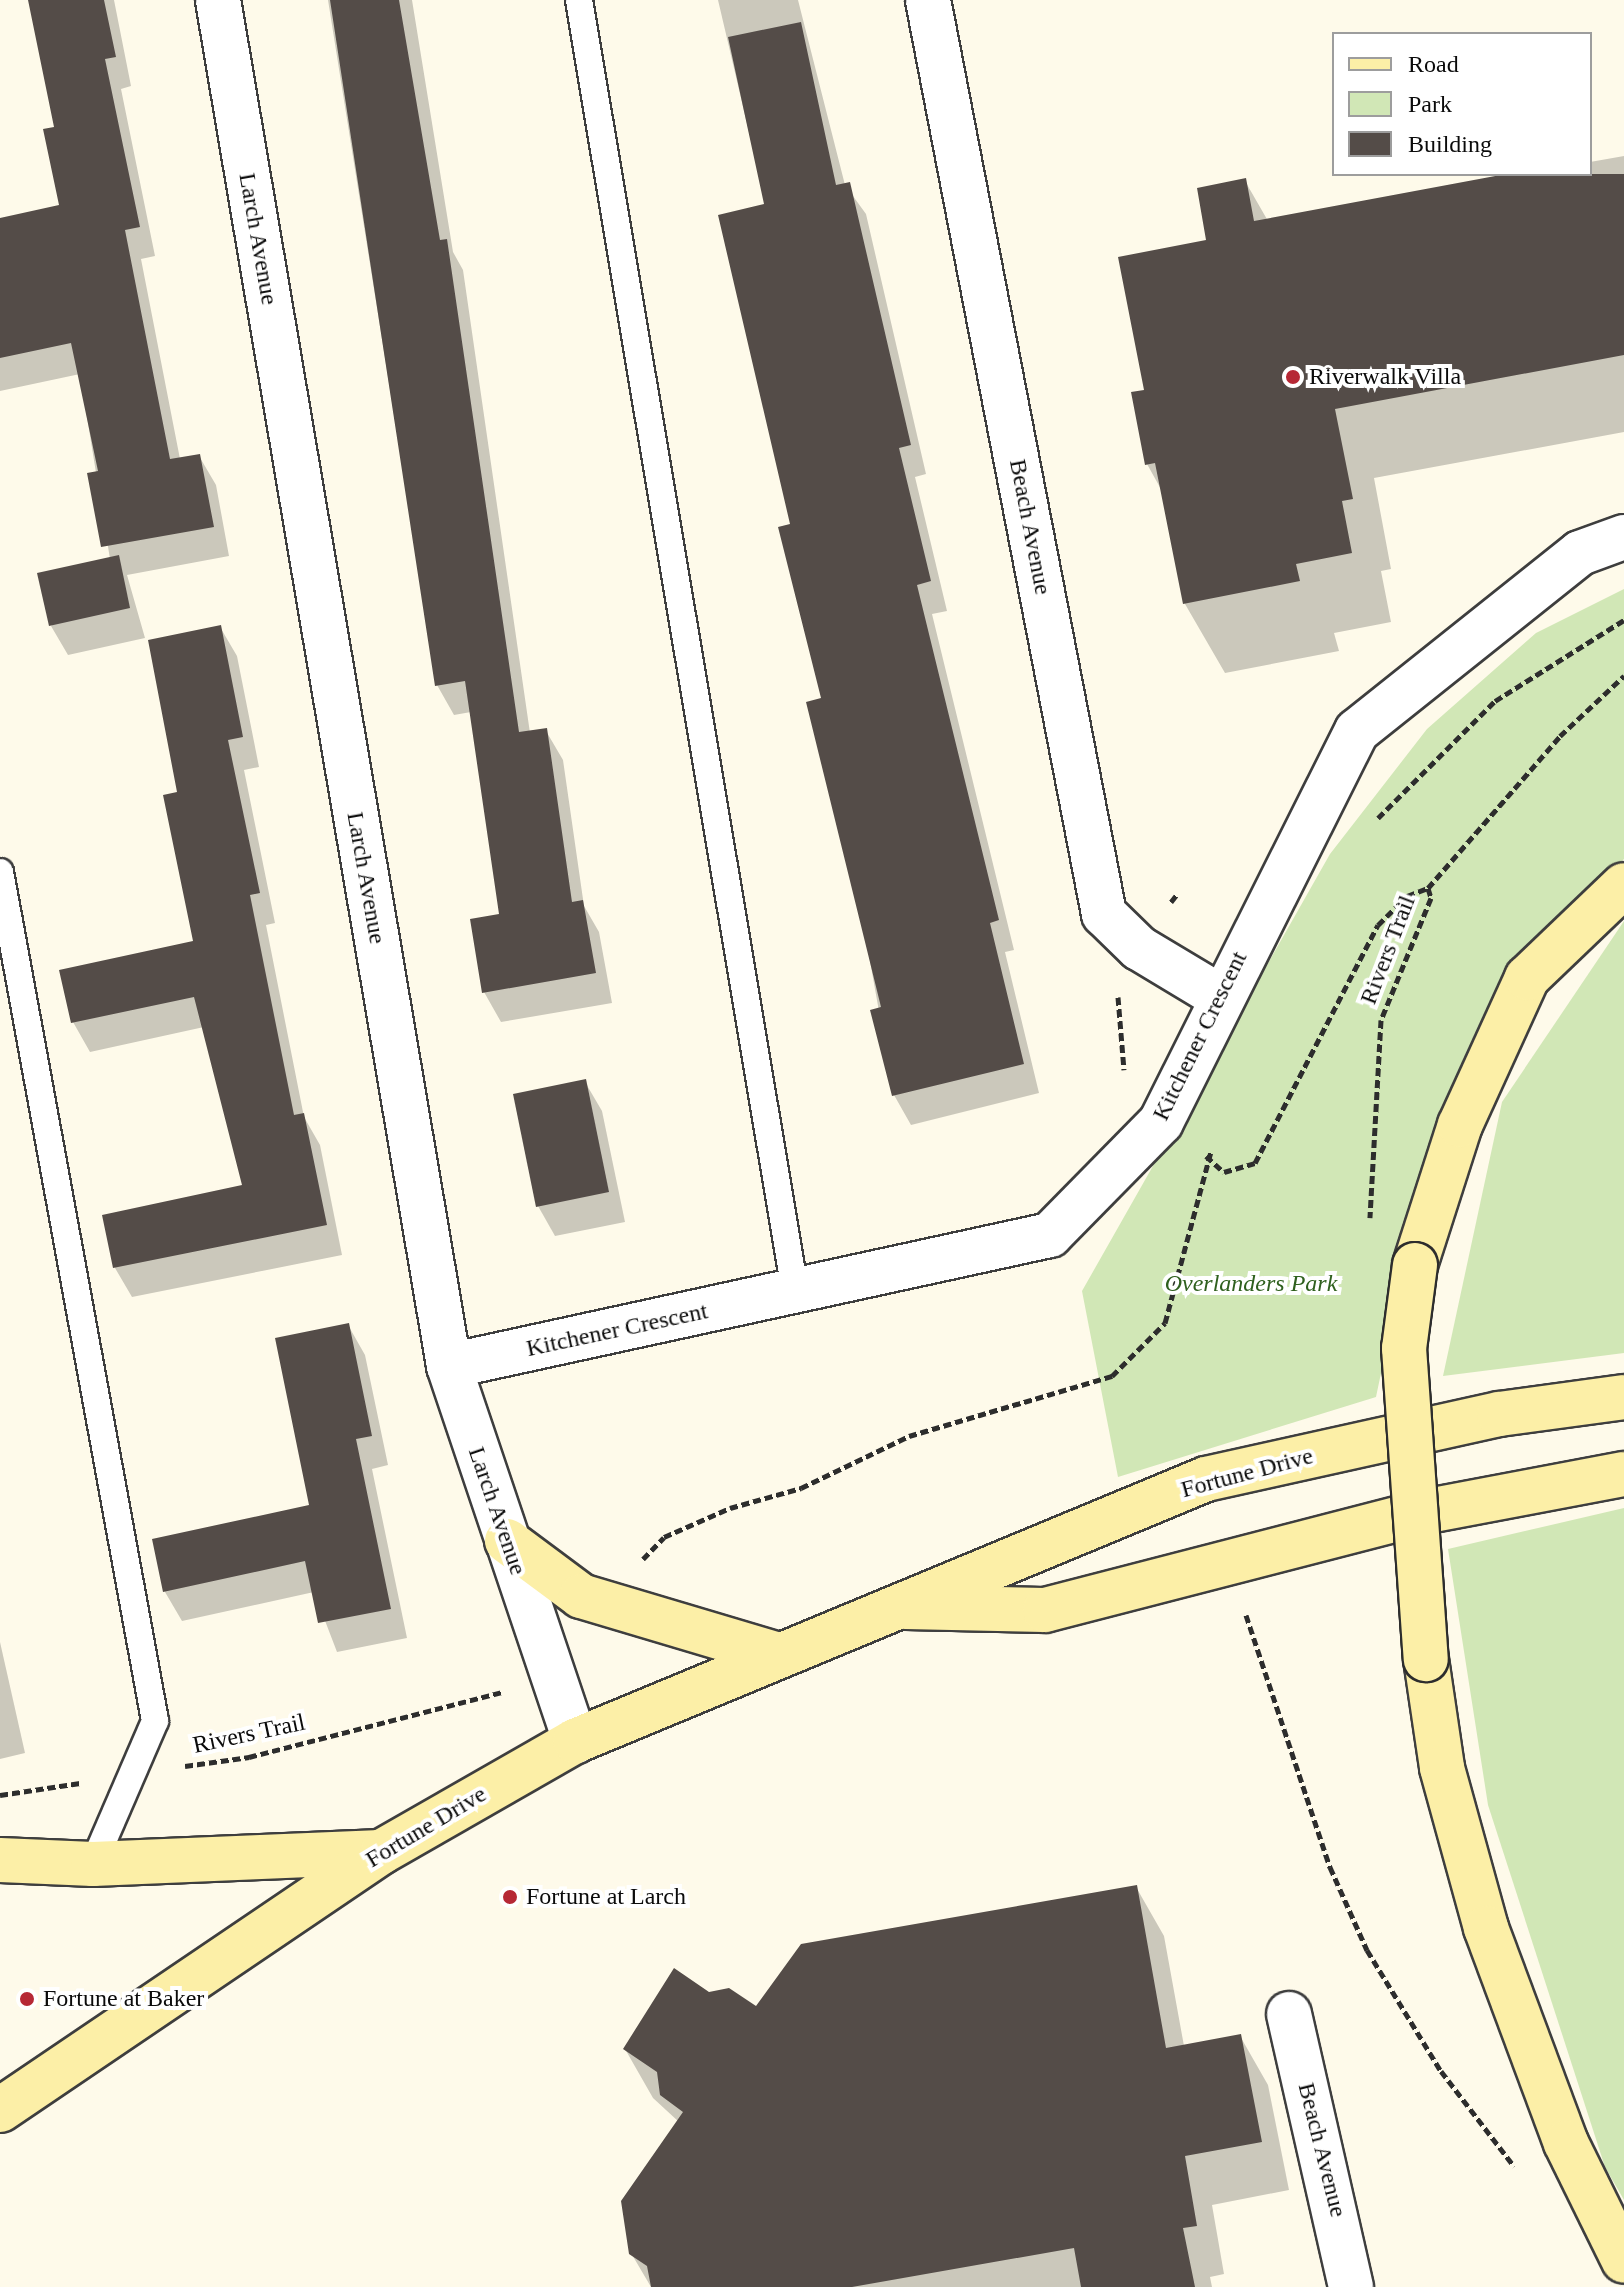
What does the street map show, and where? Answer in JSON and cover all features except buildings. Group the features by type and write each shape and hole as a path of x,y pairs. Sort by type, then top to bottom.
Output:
{"main road":[{"path":"1624,885 1527,978 1460,1125 1415,1265 1404,1348 1426,1659 1442,1768 1486,1928 1566,2143 1624,2261"},
{"name":"Fortune Drive","path":"0,2110 383,1851 575,1741 887,1607 1206,1479 1499,1414 1624,1397"},
{"name":"Fortune Drive","path":"887,1607 1045,1610 1433,1510 1624,1474"},
{"path":"507,1541 581,1596 776,1654"},
{"path":"0,1860 93,1864 383,1851"}],"street":[{"name":"Larch Avenue","path":"218,0 449,1366 575,1741"},
{"name":"Beach Avenue","path":"928,0 1104,914 1139,948 1219,996"},
{"name":"Kitchener Crescent","path":"449,1366 1050,1235 1161,1122 1219,996 1357,731 1580,553 1624,537"},
{"name":"Beach Avenue","path":"1289,2014 1351,2287"}],"lane":[{"path":"579,0 795,1291"},
{"path":"0,872 155,1721 136,1773 93,1864"}],"path":[{"path":"1428,888 1560,736 1624,676"},
{"name":"Rivers Trail","path":"1208,1158 1224,1172 1255,1163 1378,925 1407,896 1428,888 1431,898 1381,1020 1368,1173 1371,1236"},
{"path":"1121,986 1119,1059 1129,1085"},
{"path":"1245,1609 1330,1867 1367,1950 1441,2071 1520,2173"},
{"name":"Rivers Trail","path":"0,1795 249,1757 502,1692"}],"green space":[{"name":"Overlanders Park","path":"1624,589 1624,859 1507,974 1428,1149 1376,1397 1118,1477 1082,1291 1330,854 1427,729 1536,633"},
{"path":"1624,921 1624,1353 1443,1376 1502,1102"},
{"path":"1624,1508 1624,2200 1605,2167 1488,1805 1448,1549"}],"place":[{"name":"Riverwalk Villa","path":"1293,377"},
{"name":"Fortune at Larch","path":"510,1897"},
{"name":"Fortune at Baker","path":"27,1999"}]}
